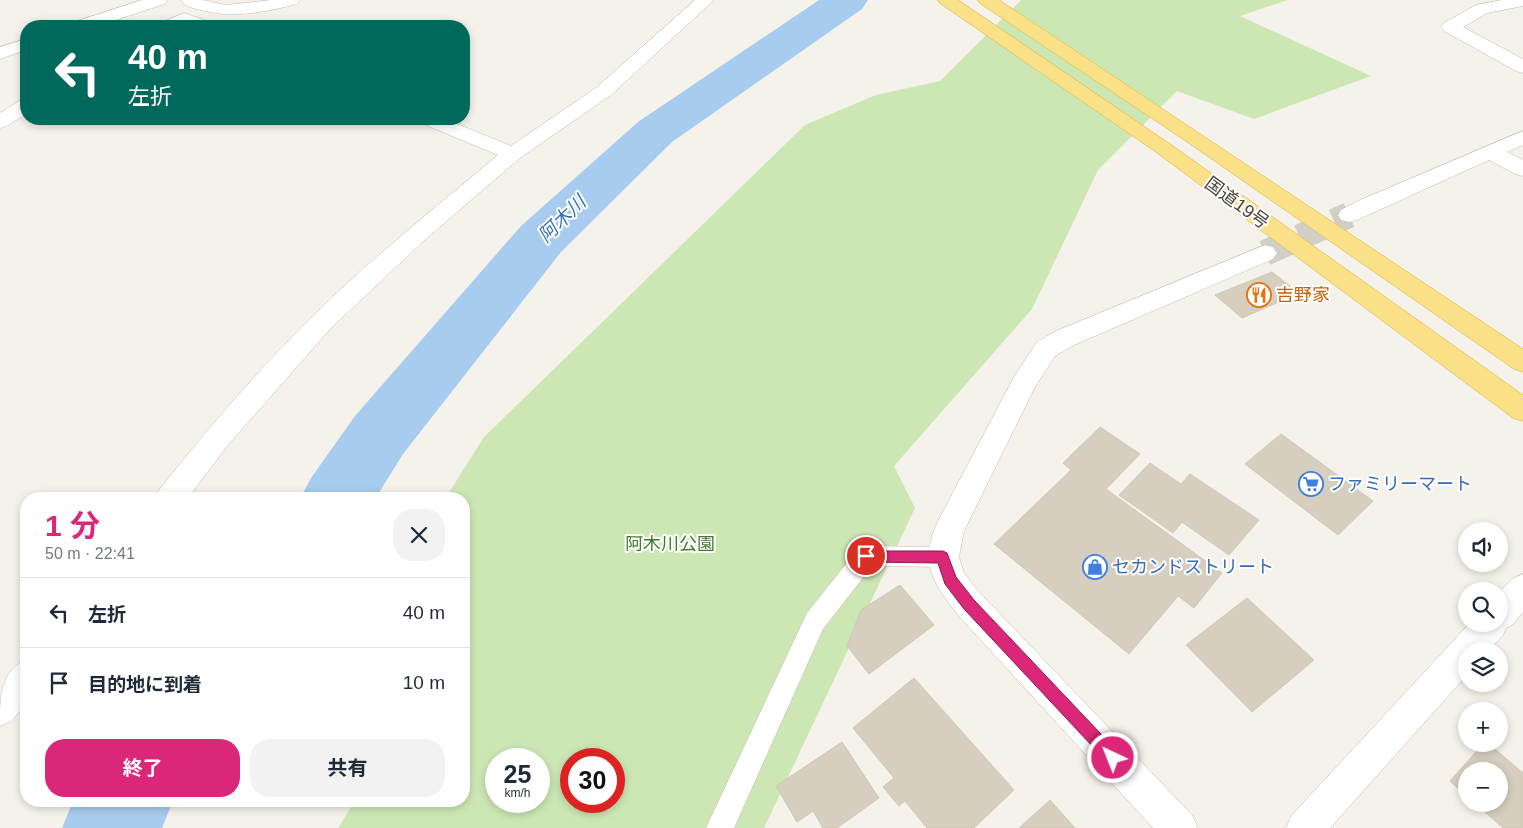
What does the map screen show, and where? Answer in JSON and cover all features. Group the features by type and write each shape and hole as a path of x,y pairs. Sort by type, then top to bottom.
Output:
{"highway":[{"name":"国道19号","path":"948,0 1163,148 1523,410"},
{"name":"国道19号","path":"987,0 1190,135 1523,362"}],"street":[{"path":"98,20 159,0"},
{"path":"190,0 216,8 245,9 291,0"},
{"path":"175,492 218,437 321,323 420,232 513,154 604,91 705,0"},
{"path":"1523,1 1482,9 1450,27 1523,66"},
{"path":"0,53 20,46"},
{"path":"0,122 20,110"},
{"path":"443,125 513,154"},
{"path":"1349,215 1523,137"},
{"path":"1491,152 1523,169"},
{"path":"1179,828 969,604 950,580 943,557 949,530 1024,384 1046,349 1065,338 1265,253"},
{"path":"1508,605 1523,589"},
{"path":"1305,828 1484,632"},
{"path":"0,709 20,684"}],"lane":[{"path":"720,828 815,621 866,556 943,557"}],"green space":[{"name":"阿木川公園","path":"1021,0 1288,0 1240,16 1371,76 1254,119 1177,91 1098,170 1032,309 894,466 915,508 764,828 338,828 351,807 470,807 470,492 449,492 484,437 805,125 876,95 940,81"}],"building":[{"path":"1272,272 1299,293 1242,318 1215,295"},
{"path":"1100,427 1140,454 1106,489 1222,573 1194,608 1178,596 1129,654 994,544 1071,470 1063,463"},
{"path":"1281,434 1373,501 1338,535 1245,464"},
{"path":"1150,463 1181,484 1190,474 1259,520 1229,555 1182,522 1173,533 1119,495"},
{"path":"900,585 934,625 869,674 847,646 861,610"},
{"path":"1247,598 1314,660 1252,712 1186,645"},
{"path":"914,678 1014,790 974,828 927,828 905,801 899,806 883,787 894,778 853,728"},
{"path":"842,742 879,798 837,828 823,828 813,811 797,822 776,786"},
{"path":"1476,752 1498,752 1523,773 1523,828 1503,828 1485,812 1508,812 1508,762 1467,762"},
{"path":"1458,772 1458,788 1450,781"},
{"path":"1050,800 1075,828 1019,828"}],"waterway":[{"name":"阿木川","path":"341,492 379,435 541,239 655,132 847,0"},
{"name":"阿木川","path":"108,828 124,807"}],"tunnel":[{"path":"1265,253 1349,215"}],"place":[{"name":"吉野家","path":"1259,295"},
{"name":"ファミリーマート","path":"1311,484"},
{"name":"セカンドストリート","path":"1095,567"}],"route":[{"path":"866,556 943,557 950,580 969,604 1113,758"}]}
